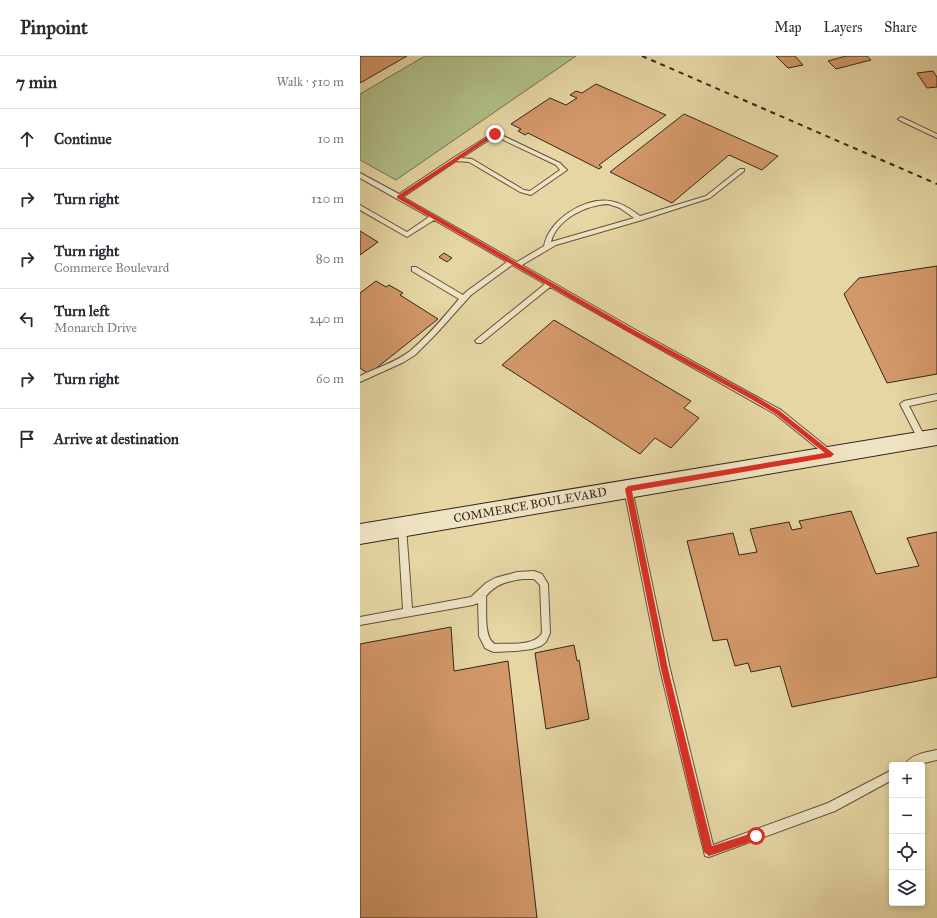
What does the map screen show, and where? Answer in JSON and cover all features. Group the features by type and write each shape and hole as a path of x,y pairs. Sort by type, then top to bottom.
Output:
{"street":[{"name":"COMMERCE BOULEVARD","path":"360,534 929,438"}],"lane":[{"path":"901,119 937,136"},
{"path":"399,197 455,159 495,134 558,164 564,170 531,193 522,190 470,160 455,159"},
{"path":"360,379 412,354 469,293 515,264 554,243 708,197 742,170"},
{"path":"361,176 632,332 753,397 778,412 831,454"},
{"path":"547,247 548,238 553,229 570,215 599,202 616,204 640,218"},
{"path":"360,207 407,235 434,217"},
{"path":"414,269 464,299"},
{"path":"479,341 550,284"},
{"path":"929,438 904,404 937,398"},
{"path":"628,489 665,669 709,852 831,808 889,776"},
{"path":"402,527 408,612"},
{"path":"360,621 472,601 482,596 489,586 499,580 529,575 539,577 544,584 545,638 541,643 534,645 494,648 488,645 483,636 482,596"},
{"path":"916,762 923,758 937,755"}],"green space":[{"path":"425,56 576,56 396,180 360,160 360,94"}],"building":[{"path":"360,56 407,56 360,83"},
{"path":"776,56 795,56 803,65 788,68"},
{"path":"846,56 867,56 871,60 836,69 828,61"},
{"path":"933,71 937,77 937,87 927,88 917,73"},
{"path":"596,84 666,115 599,165 602,167 599,169 528,133 525,135 518,131 521,129 511,124 550,98 566,105 577,98 570,95 576,91 582,93"},
{"path":"684,114 778,156 762,170 729,155 672,203 610,172"},
{"path":"360,231 378,242 360,255"},
{"path":"444,253 452,258 447,262 439,257"},
{"path":"937,266 937,374 887,383 844,294 859,278"},
{"path":"376,281 386,287 389,285 403,293 400,295 438,319 369,374 360,368 360,293"},
{"path":"554,320 691,401 684,408 699,418 671,448 655,438 640,454 502,365"},
{"path":"851,511 876,574 919,566 907,538 937,532 937,677 792,707 780,666 751,672 748,663 735,666 727,639 713,641 687,541 733,533 739,555 757,552 750,529 789,522 792,530 802,528 799,521"},
{"path":"451,627 454,671 508,661 537,918 360,918 360,644"},
{"path":"574,645 577,661 579,660 589,719 546,729 535,653"}],"railway":[{"path":"642,56 937,184"}],"route":[{"path":"495,134 399,197 632,332 753,397 778,412 831,454 628,489 665,669 709,852 756,836"}]}
